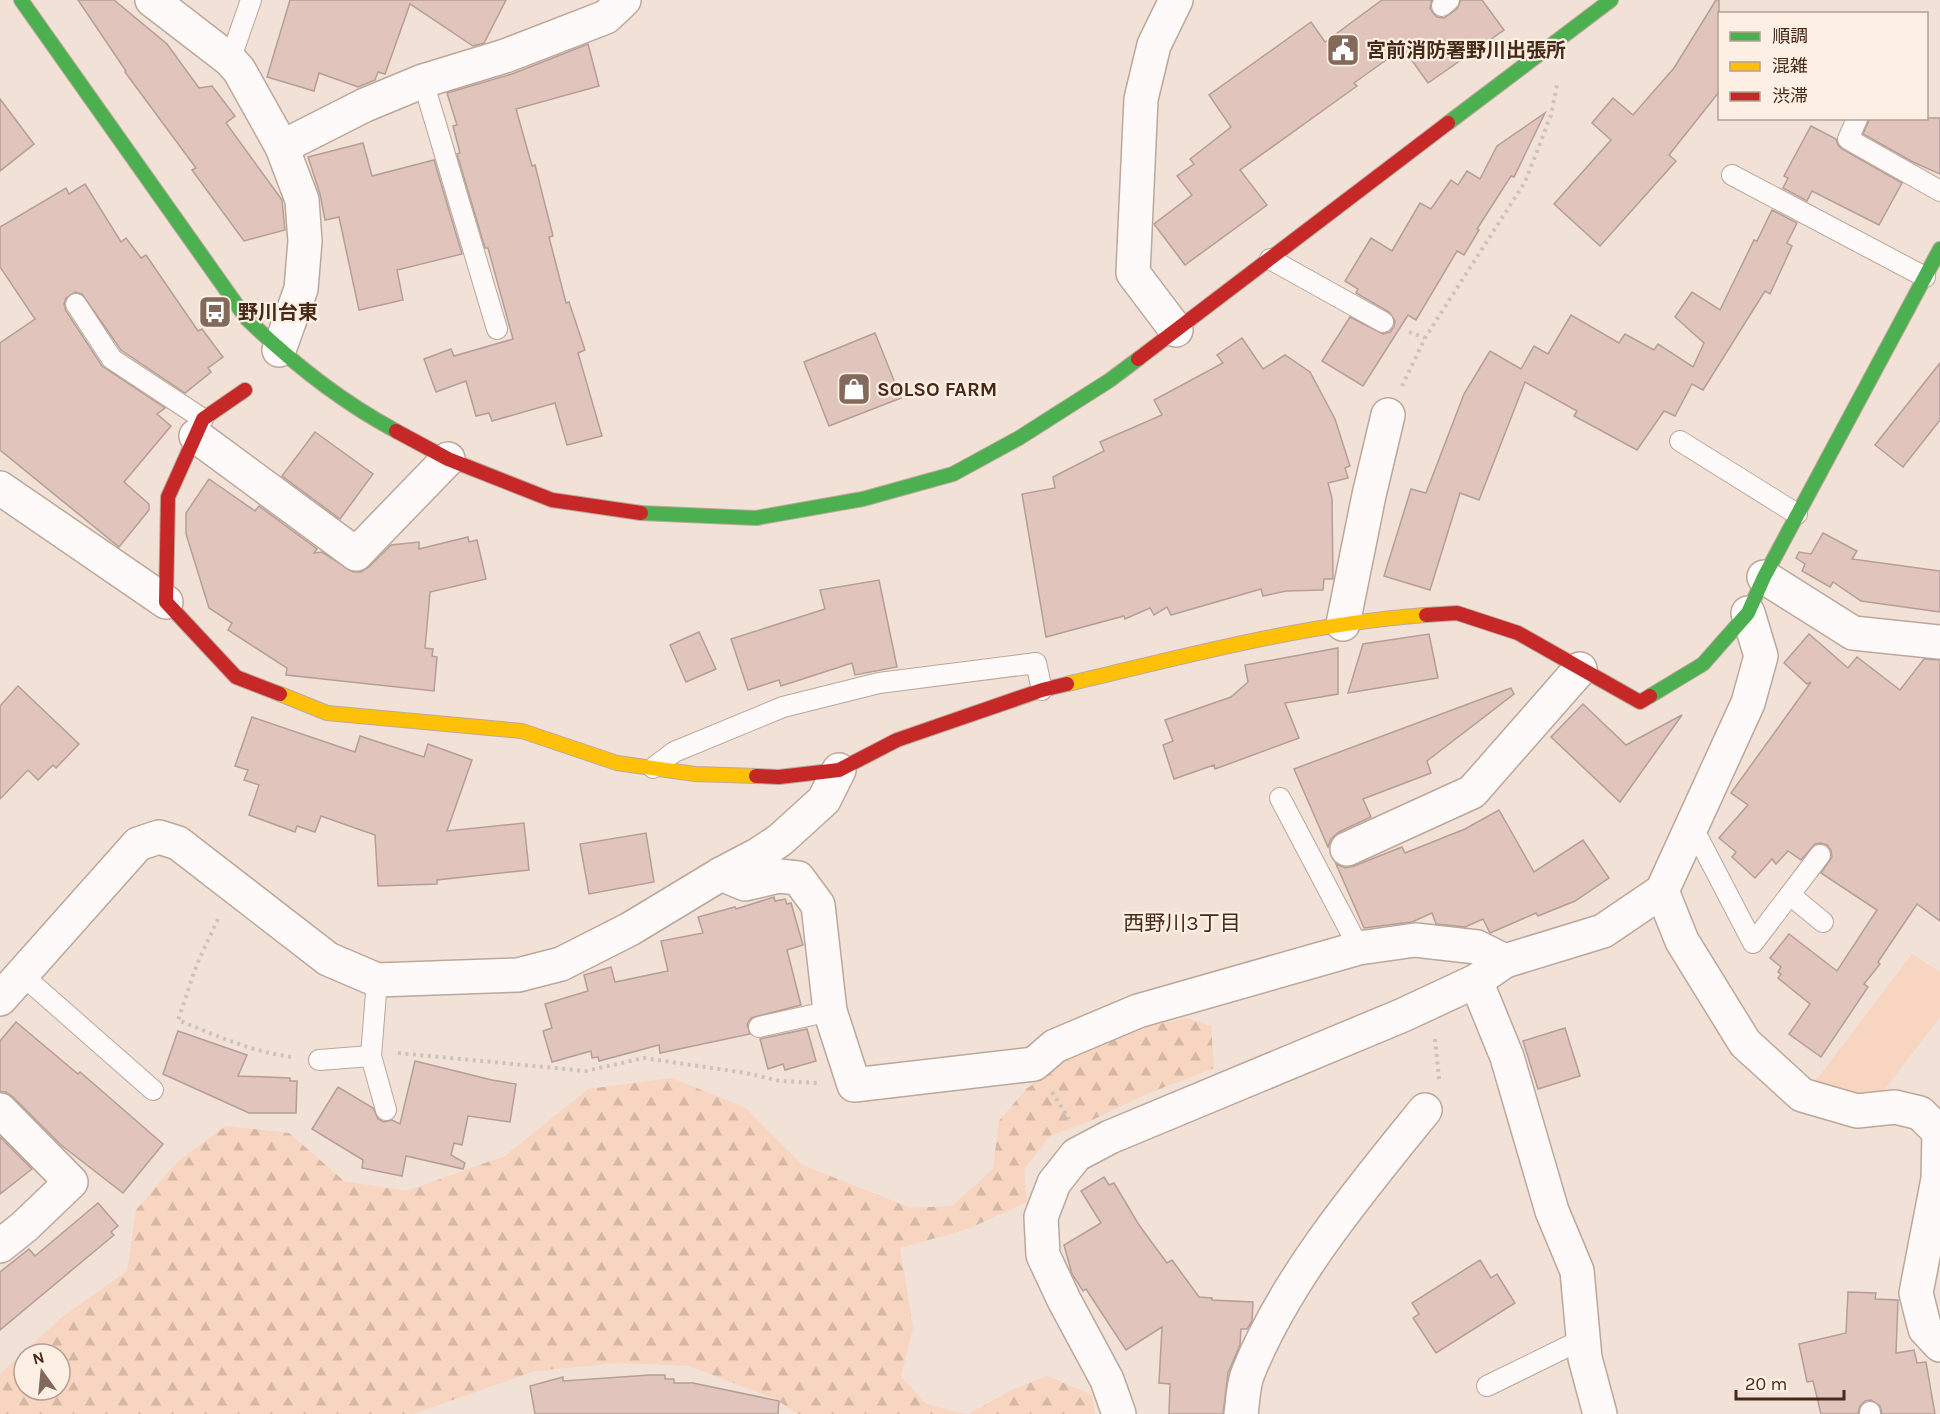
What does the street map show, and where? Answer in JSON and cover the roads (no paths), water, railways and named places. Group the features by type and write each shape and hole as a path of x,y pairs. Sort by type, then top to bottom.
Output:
{"street":[{"path":"21,0 246,318 279,350 361,411 448,459 552,500 651,514 756,518 863,499 953,474 1019,438 1110,380 1610,0"},
{"path":"152,0 230,60 238,70 282,147 302,200 305,241 300,288 279,350"},
{"path":"282,147 365,105 423,81 505,56 606,17 624,0"},
{"path":"1176,0 1154,45 1141,99 1132,273 1176,330"},
{"path":"0,488 166,602 236,677 327,713 522,731 616,763 695,774 779,777 839,770 897,740 1042,690 1222,647 1376,619 1457,613 1518,633 1640,702 1703,664 1748,613 1797,514 1940,249"},
{"path":"166,602 168,497 199,428 245,390"},
{"path":"1343,624 1369,495 1388,416"},
{"path":"199,428 356,554 448,459"},
{"path":"1764,578 1853,633 1940,642"},
{"path":"1119,1414 1107,1380 1043,1255 1041,1216 1054,1183 1076,1155 1110,1137 1403,1015 1476,981 1505,961 1603,931 1662,891 1748,703 1761,656 1748,613"},
{"path":"1347,849 1472,792 1580,669"},
{"path":"10,986 138,844 159,837 178,843 328,959 377,980 518,975 561,964 639,923 780,840 824,800 839,770"},
{"path":"721,874 746,884 779,876 798,878 818,905 830,1011 854,1085 1034,1064 1055,1046 1138,1011 1359,948 1415,939 1477,947 1505,961"},
{"path":"1662,891 1682,941 1745,1043 1802,1095 1857,1111 1895,1107 1920,1113 1939,1132 1938,1179 1916,1293 1925,1329 1940,1346"},
{"path":"1476,981 1507,1057 1552,1211 1577,1271 1586,1358 1600,1414"},
{"path":"0,1110 71,1182 24,1227 0,1246"},
{"path":"1241,1414 1247,1375 1286,1296 1362,1187 1425,1110"}],"lane":[{"path":"230,60 251,0"},
{"path":"423,81 497,329"},
{"path":"1857,120 1848,139 1940,191"},
{"path":"1732,175 1925,277"},
{"path":"1270,258 1383,322"},
{"path":"76,304 112,359 199,428"},
{"path":"1680,441 1797,514"},
{"path":"652,768 674,752 783,707 879,683 1036,663 1042,690"},
{"path":"1280,798 1359,948"},
{"path":"1692,826 1753,943 1820,855"},
{"path":"1790,895 1823,922"},
{"path":"377,980 371,1056 386,1110"},
{"path":"10,986 153,1090"},
{"path":"759,1027 830,1011"},
{"path":"319,1060 371,1056"},
{"path":"1487,1386 1583,1339"}],"place":[{"name":"宮前消防署野川出張所","path":"1343,50"},
{"name":"野川台東","path":"215,312"},
{"name":"SOLSO FARM","path":"854,389"}],"district":[{"name":"西野川3丁目","path":"1182,923"}]}
